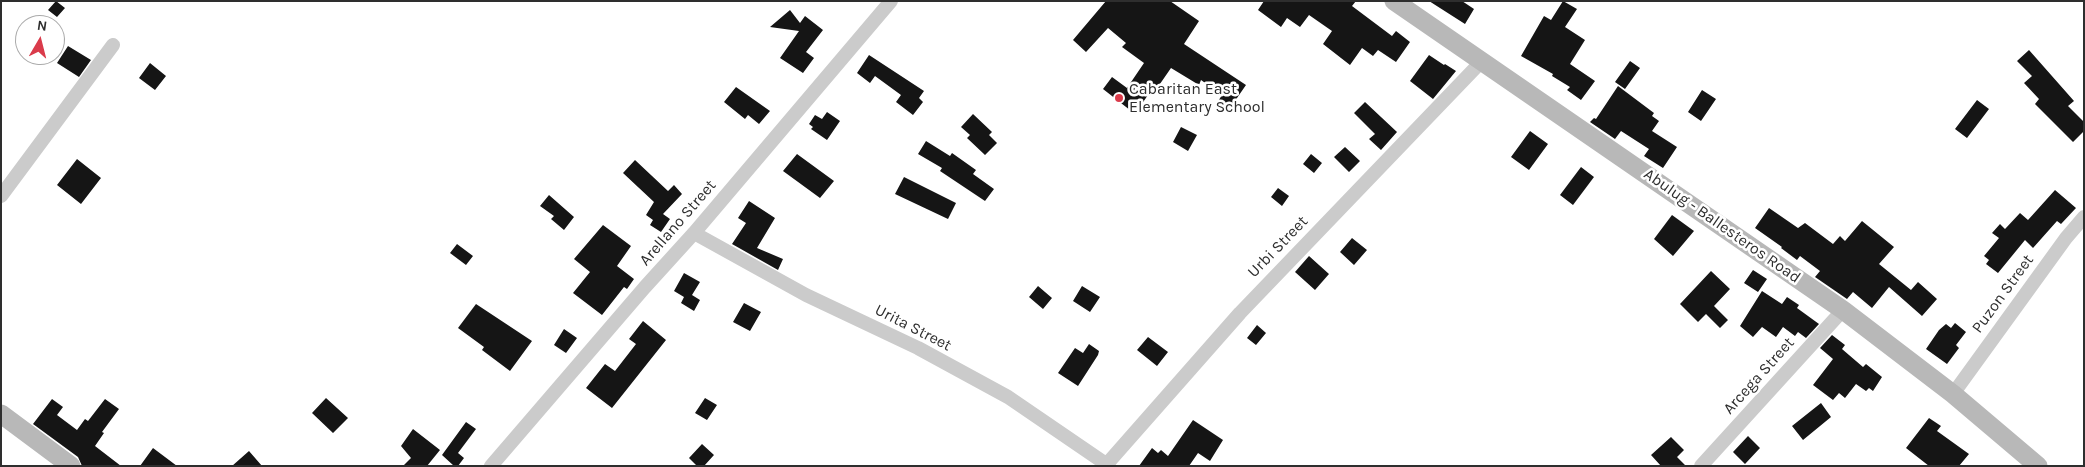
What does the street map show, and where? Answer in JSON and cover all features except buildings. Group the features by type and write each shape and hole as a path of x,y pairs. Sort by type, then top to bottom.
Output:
{"main road":[{"name":"Abulug - Ballesteros Road","path":"1394,1 1843,310 1953,394 2038,466"},
{"path":"1,414 71,466"}],"street":[{"name":"Arellano Street","path":"491,466 644,287 694,233 891,1"},
{"path":"1,196 113,45"},
{"name":"Urbi Street","path":"1108,465 1240,312 1481,62"},
{"name":"Puzon Street","path":"1953,394 2066,238 2084,217"},
{"name":"Urita Street","path":"694,233 806,295 918,348 1008,397 1108,465"},
{"name":"Arcega Street","path":"1701,466 1843,310"}],"place":[{"name":"Cabaritan East Elementary School","path":"1119,98"}]}
